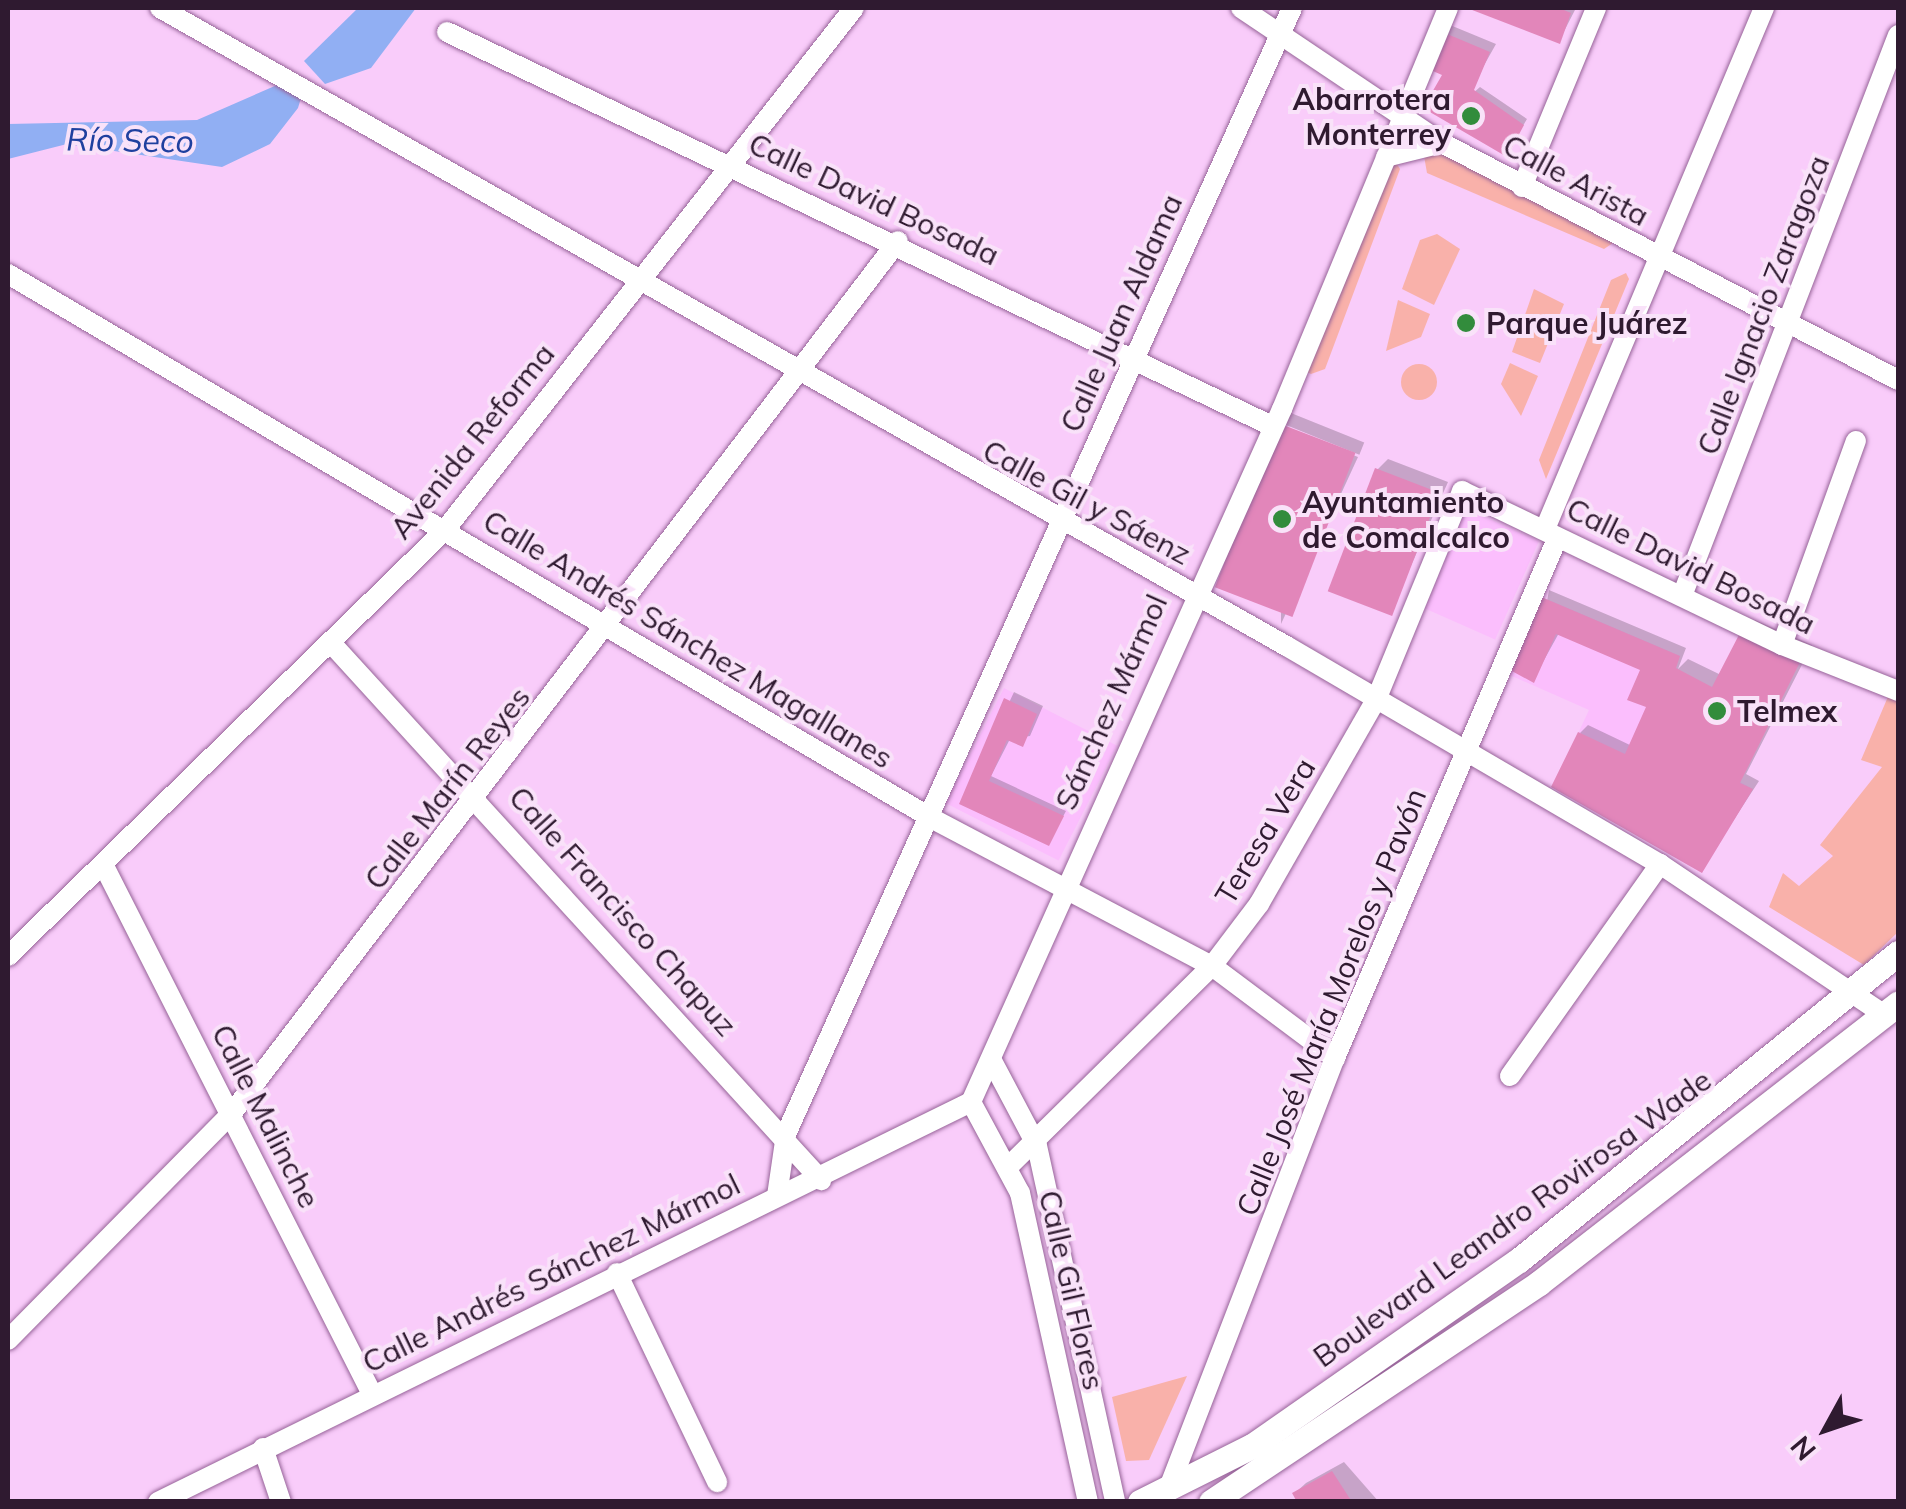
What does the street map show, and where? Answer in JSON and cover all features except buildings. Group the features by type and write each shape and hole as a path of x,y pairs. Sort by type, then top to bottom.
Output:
{"main road":[{"name":"Boulevard Leandro Rovirosa Wade","path":"1140,1502 1252,1446 1519,1260 1858,994 1898,953"},
{"name":"Boulevard Leandro Rovirosa Wade","path":"1211,1502 1522,1294 1892,1010"}],"street":[{"name":"Calle Gil y Sáenz","path":"160,8 1061,526 1192,592 1660,864 1858,994 1892,1010"},
{"name":"Avenida Reforma","path":"8,956 445,530 854,8"},
{"name":"Calle Arista","path":"1241,8 1404,109 1442,142 1898,380"},
{"name":"Calle Juan Aldama","path":"777,1196 786,1134 933,819 1132,358 1292,8"},
{"name":"Sánchez Mármol","path":"971,1102 1192,592 1272,426 1448,8"},
{"path":"1522,187 1596,8"},
{"name":"Calle José María Morelos y Pavón","path":"1168,1490 1335,1058 1467,752 1657,257 1764,8"},
{"name":"Calle David Bosada","path":"448,32 898,241 1272,426"},
{"name":"Calle Ignacio Zaragoza","path":"1682,596 1791,325 1898,35"},
{"path":"1386,157 1442,142"},
{"name":"Calle Marín Reyes","path":"8,1340 232,1114 479,798 898,241"},
{"name":"Calle Andrés Sánchez Magallanes","path":"8,274 933,819 1061,890 1212,966 1335,1058"},
{"path":"1782,645 1856,441"},
{"name":"Calle David Bosada","path":"1461,492 1782,645 1898,691"},
{"name":"Teresa Vera","path":"1010,1165 1038,1146 1212,966 1300,840 1376,700 1461,492"},
{"name":"Calle Francisco Chapuz","path":"332,644 479,798 786,1134 821,1180"},
{"path":"1510,1076 1660,864"},
{"name":"Calle Malinche","path":"104,866 372,1394"},
{"path":"991,1059 1038,1146 1115,1502"},
{"name":"Calle Gil Flores","path":"971,1102 1010,1165 1088,1502"},
{"name":"Calle Andrés Sánchez Mármol","path":"158,1502 617,1273 777,1196 821,1180 971,1102"},
{"path":"617,1273 717,1482"},
{"path":"263,1448 281,1502"}],"shaded area":[{"path":"1440,149 1614,242 1604,249 1427,173 1424,156"},
{"path":"1395,161 1400,169 1325,369 1311,374 1302,369"},
{"path":"1437,234 1460,249 1434,305 1402,289 1420,240"},
{"path":"1626,273 1629,279 1546,479 1539,460 1611,280"},
{"path":"1534,289 1564,304 1540,363 1512,352"},
{"path":"1398,300 1430,314 1421,337 1386,351"},
{"path":"1510,363 1538,376 1521,416 1501,384"},
{"path":"1419,364 1432,369 1437,382 1432,395 1419,400 1406,395 1401,382 1406,369"},
{"path":"1465,508 1539,541 1495,640 1421,607"},
{"path":"1539,596 1680,656 1650,735 1753,789 1702,873 1553,787 1589,710 1505,673"},
{"path":"1004,688 1117,746 1059,861 945,803"},
{"path":"1890,692 1898,696 1898,932 1864,965 1769,907 1783,873 1799,886 1833,856 1820,845 1882,767 1861,760"},
{"path":"1187,1376 1149,1460 1126,1461 1112,1397"}],"water":[{"path":"358,8 416,8 371,68 325,84 304,61"},
{"name":"Río Seco","path":"277,85 301,98 298,108 270,144 222,167 67,144 8,159 8,124 197,120"}],"place":[{"name":"Abarrotera Monterrey","path":"1471,116"},
{"name":"Parque Juárez","path":"1466,323"},
{"name":"Ayuntamiento de Comalcalco","path":"1282,519"},
{"name":"Telmex","path":"1717,711"}]}
